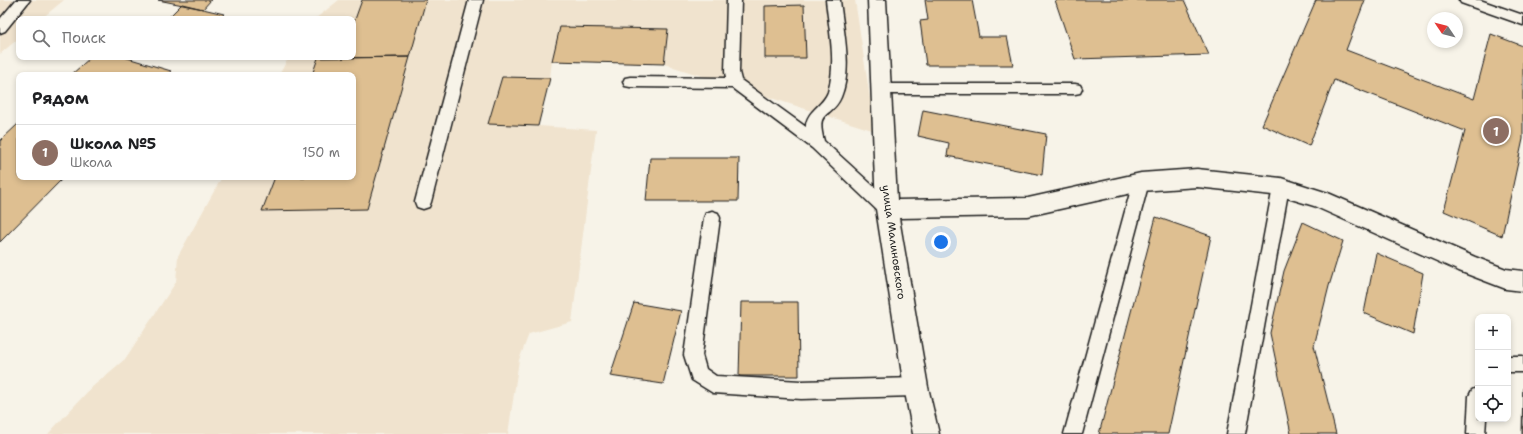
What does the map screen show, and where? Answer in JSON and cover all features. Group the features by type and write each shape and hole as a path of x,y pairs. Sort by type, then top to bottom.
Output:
{"street":[{"name":"улица Малиновского","path":"877,0 880,89 887,209 916,387 926,434"},
{"path":"887,209 1028,207 1142,182 1197,178 1281,187 1320,199 1467,264 1506,279 1523,281"}],"lane":[{"path":"0,28 23,0"},
{"path":"423,202 476,0"},
{"path":"734,0 732,72 735,83"},
{"path":"817,144 813,128 813,120 834,96 840,67 833,0"},
{"path":"1466,0 1523,20"},
{"path":"630,82 735,83 817,144 887,209"},
{"path":"880,89 1075,89"},
{"path":"1073,434 1142,182"},
{"path":"1236,434 1281,187"},
{"path":"712,218 693,355 698,374 713,384 801,390 916,387"},
{"path":"1511,364 1523,364"},
{"path":"1476,434 1477,422"}],"shaded area":[{"path":"0,0 64,0 45,16 16,16 16,41 0,54"},
{"path":"339,0 855,0 875,131 664,64 552,61 550,78 538,126 596,130 572,322 529,334 519,360 508,434 48,434 91,388 125,359 176,282 178,256 220,180 356,180 356,72 281,72 287,60 356,60 356,16 319,16"}],"building":[{"path":"158,0 211,0 203,9"},
{"path":"362,0 426,0 410,57 356,58 356,17"},
{"path":"925,0 972,0 979,37 1007,37 1013,65 926,65 920,21 928,20"},
{"path":"1055,0 1184,0 1209,55 1075,59"},
{"path":"1316,0 1365,0 1346,50 1474,99 1491,34 1523,46 1523,139 1502,236 1444,211 1465,131 1334,80 1309,146 1262,125"},
{"path":"182,4 224,14 222,16 170,16"},
{"path":"804,5 806,58 765,58 765,6"},
{"path":"560,27 668,29 664,64 552,61"},
{"path":"410,57 367,209 262,211 274,180 356,180 356,72 313,72 317,60 356,60 356,58"},
{"path":"88,60 134,60 171,71 170,72 74,72"},
{"path":"502,77 550,78 538,126 488,124"},
{"path":"923,110 1046,134 1042,175 947,156 949,143 918,136"},
{"path":"16,126 16,180 61,180 0,242 0,141"},
{"path":"650,158 739,158 738,201 646,201"},
{"path":"1156,217 1211,236 1168,434 1099,434"},
{"path":"1303,222 1343,241 1329,286 1314,346 1336,434 1291,434 1270,333 1284,271"},
{"path":"1376,253 1423,273 1413,334 1364,313"},
{"path":"741,302 798,302 799,376 739,376"},
{"path":"634,303 681,311 663,384 610,376"},
{"path":"1523,388 1523,434 1522,434"}],"place":[{"name":"Школа №5","path":"1496,131"}]}
